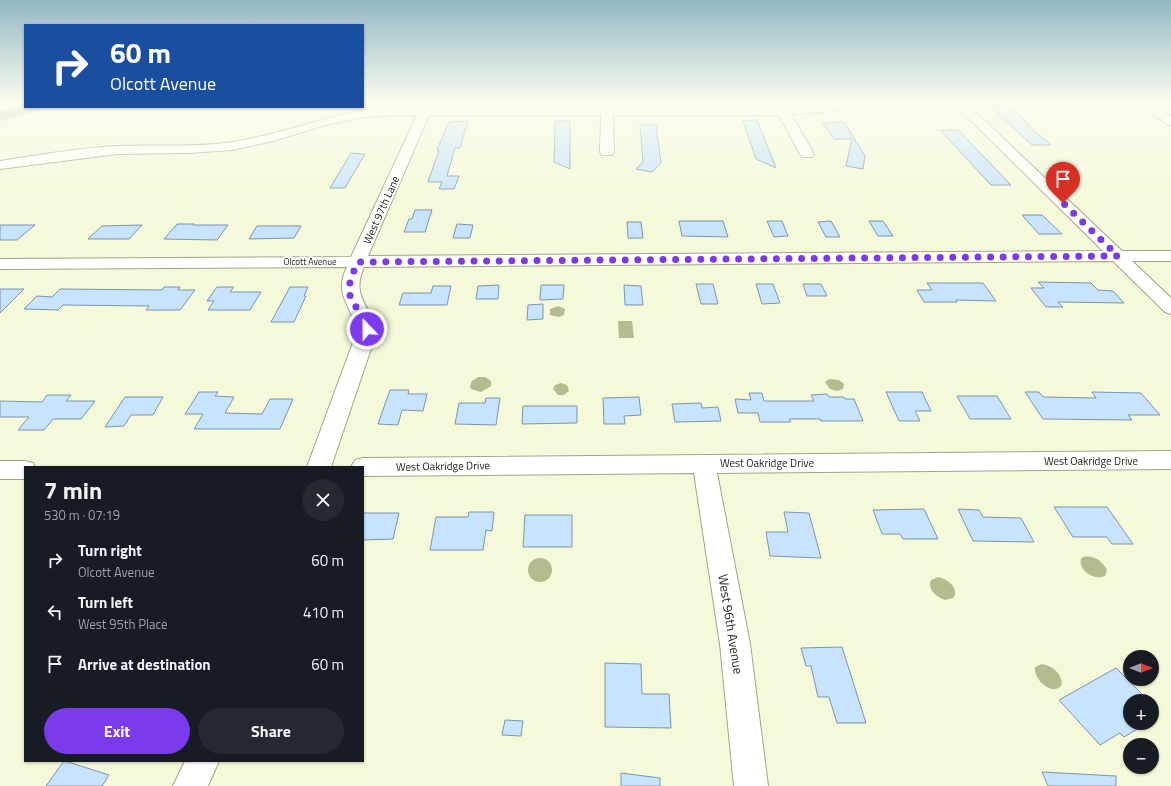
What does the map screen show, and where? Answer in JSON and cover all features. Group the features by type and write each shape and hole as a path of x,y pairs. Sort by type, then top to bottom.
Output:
{"street":[{"path":"0,164 107,151 221,148 266,139"},
{"name":"West 97th Lane","path":"319,466 367,329 365,322 352,302 349,290 351,276 413,139"},
{"path":"607,139 607,152"},
{"path":"798,139 807,154"},
{"path":"996,139 1171,308"},
{"name":"Olcott Avenue","path":"0,264 1171,256"},
{"name":"West Oakridge Drive","path":"364,467 1171,460"},
{"name":"West 96th Avenue","path":"704,464 735,644 751,786"},
{"path":"0,470 24,470"},
{"path":"190,786 202,762"}],"shaded area":[{"path":"558,306 565,309 564,315 559,317 550,315 550,309"},
{"path":"618,321 632,321 634,338 619,338"},
{"path":"478,377 485,377 491,381 491,386 481,392 471,389 470,386 472,381"},
{"path":"829,379 839,380 844,384 843,389 837,391 830,389 825,382"},
{"path":"561,383 567,385 569,391 564,395 558,395 553,389 555,385"},
{"path":"1083,557 1091,557 1100,561 1107,570 1105,576 1097,577 1088,574 1082,567 1081,559"},
{"path":"540,558 548,562 552,570 548,578 540,582 532,578 528,570 532,562"},
{"path":"938,577 945,579 952,585 955,591 953,598 945,600 934,593 930,587 931,580"},
{"path":"1042,664 1050,666 1058,673 1062,684 1058,688 1054,689 1045,686 1037,677 1035,667"}],"building":[{"path":"442,139 463,139 460,148 455,148 447,176 459,176 454,189 439,189 442,182 428,182 439,150 437,150"},
{"path":"555,139 570,139 570,169 554,162"},
{"path":"641,139 658,139 661,163 652,172 636,169 643,162"},
{"path":"749,139 764,139 776,168 756,159"},
{"path":"834,139 854,139 865,156 863,169 846,166 852,139"},
{"path":"948,139 966,139 1011,185 991,185"},
{"path":"1025,139 1043,139 1051,145 1032,145"},
{"path":"351,153 365,154 345,188 330,188"},
{"path":"415,210 432,210 425,232 404,232 409,219 412,219"},
{"path":"1022,215 1042,215 1062,234 1039,234"},
{"path":"679,221 723,221 728,237 682,236"},
{"path":"767,221 782,221 788,236 774,237"},
{"path":"831,221 840,237 826,237 818,222"},
{"path":"869,221 883,221 893,236 878,236"},
{"path":"627,222 641,222 643,238 628,238"},
{"path":"177,224 228,225 217,240 164,239"},
{"path":"457,224 473,225 470,238 453,238"},
{"path":"0,225 35,225 17,240 0,240"},
{"path":"142,225 129,239 88,239 102,226"},
{"path":"257,226 301,226 294,238 249,239"},
{"path":"1038,282 1091,283 1098,290 1113,291 1124,303 1058,302 1063,307 1046,307 1031,288 1044,288"},
{"path":"927,283 983,283 996,301 956,300 957,302 924,302 917,290 932,290"},
{"path":"696,284 713,284 718,304 701,304"},
{"path":"756,284 773,284 780,303 762,304"},
{"path":"803,284 821,284 827,296 807,296"},
{"path":"499,285 498,299 476,299 478,286"},
{"path":"541,285 564,285 563,299 540,300"},
{"path":"624,285 641,286 643,305 625,305"},
{"path":"433,286 451,286 447,305 399,305 403,293 431,293"},
{"path":"164,287 180,287 178,290 195,290 180,310 146,310 149,306 63,305 58,310 24,309 37,296 52,297 60,289 162,290"},
{"path":"217,287 234,287 230,292 261,292 250,310 208,310 214,301 207,301"},
{"path":"290,287 308,287 304,296 306,296 294,322 271,322"},
{"path":"0,289 24,289 0,313"},
{"path":"543,304 543,319 527,320 528,305"},
{"path":"390,390 409,390 408,394 427,394 423,411 402,410 398,425 378,424"},
{"path":"199,392 218,392 215,396 234,397 225,413 262,414 270,399 293,399 280,429 194,429 203,414 185,414"},
{"path":"886,392 922,392 931,411 915,411 920,421 899,421"},
{"path":"1025,392 1039,392 1043,397 1096,398 1092,392 1141,393 1160,415 1128,415 1132,420 1043,419"},
{"path":"749,393 762,393 764,401 814,401 811,395 827,394 829,397 854,399 863,421 789,419 791,422 760,422 758,413 738,413 735,399 751,400"},
{"path":"47,395 71,395 66,401 95,401 81,419 53,419 44,430 18,430 29,417 0,417 0,401 42,402"},
{"path":"957,396 997,396 1011,419 970,419"},
{"path":"125,397 163,397 153,415 131,415 124,426 105,427"},
{"path":"639,397 641,415 624,416 625,424 604,424 603,398"},
{"path":"486,398 500,398 496,425 455,424 459,403 485,403"},
{"path":"701,403 702,408 718,407 721,421 675,422 672,404"},
{"path":"523,406 577,406 577,423 522,424"},
{"path":"1054,507 1107,507 1133,544 1112,544 1107,537 1073,537"},
{"path":"924,509 938,539 903,539 900,534 882,534 873,510"},
{"path":"958,509 979,510 983,517 1021,518 1034,542 973,541"},
{"path":"469,512 494,512 492,531 486,530 483,550 430,550 436,517 468,517"},
{"path":"784,512 809,513 821,558 770,556 766,532 788,532"},
{"path":"364,513 399,513 393,539 364,540"},
{"path":"525,515 572,515 572,547 523,547"},
{"path":"842,647 866,723 837,723 829,697 818,697 811,666 806,666 801,648"},
{"path":"605,663 641,664 642,694 669,694 671,728 605,727"},
{"path":"1116,668 1123,675 1123,686 1134,686 1142,694 1123,694 1123,730 1136,730 1124,737 1120,733 1100,745 1059,700"},
{"path":"505,720 523,721 521,736 502,735"},
{"path":"63,762 109,775 102,786 46,786"},
{"path":"1042,772 1116,776 1116,786 1048,786"},
{"path":"621,773 660,778 660,786 621,786"}],"route":[{"path":"367,329 362,315 352,302 349,290 351,276 358,262 1118,256 1063,203"}]}
